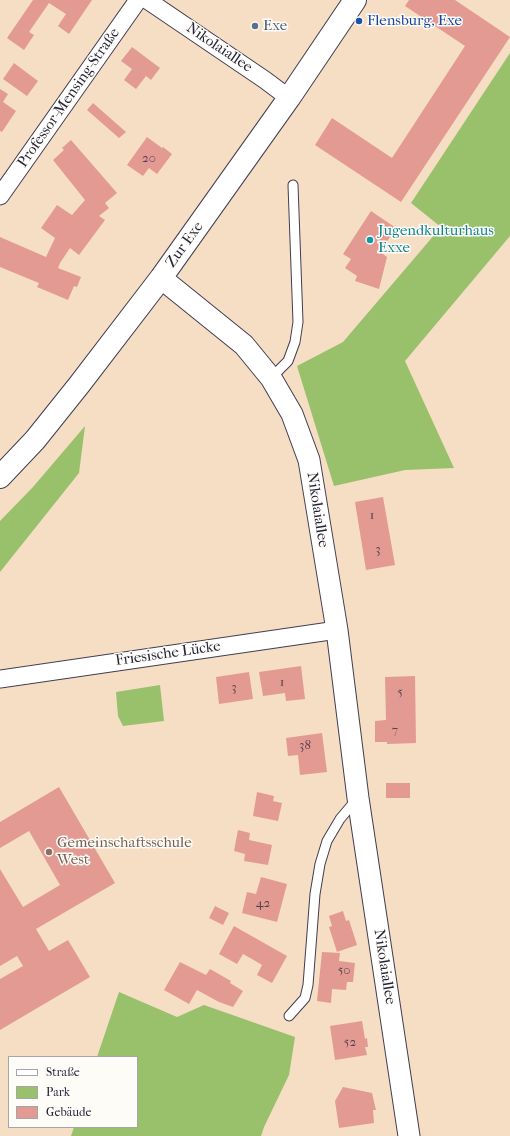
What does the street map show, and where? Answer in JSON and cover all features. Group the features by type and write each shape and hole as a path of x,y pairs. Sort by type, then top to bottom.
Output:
{"main road":[{"name":"Zur Exe","path":"0,477 35,440 162,278 289,98 355,0"}],"street":[{"name":"Professor-Mensing-Straße","path":"0,196 138,0"},
{"name":"Nikolaiallee","path":"147,0 289,98"},
{"name":"Nikolaiallee","path":"162,278 244,346 272,378 292,414 309,460 337,630 358,798 409,1136"},
{"name":"Friesische Lücke","path":"0,679 337,630"}],"lane":[{"path":"272,378 288,361 295,342 298,322 293,185"},
{"path":"289,1016 305,998 308,985 315,894 320,864 327,841 340,819 358,798"}],"green space":[{"path":"510,53 510,236 405,361 454,468 405,470 334,486 297,366 343,342 441,227 411,203"},
{"path":"85,426 79,473 0,572 0,521 33,487"},
{"path":"160,685 164,721 123,726 118,716 116,692"},
{"path":"119,992 177,1017 204,1005 295,1037 289,1075 261,1136 71,1136 74,1128 138,1128 138,1056 97,1056"}],"building":[{"path":"33,0 92,0 69,34 58,26 66,14 49,3 29,32 34,35 24,50 7,38"},
{"path":"409,0 455,0 510,37 401,202 315,145 332,118 392,158 465,46 405,6"},
{"path":"132,47 160,68 151,80 146,76 136,89 124,80 132,69 121,61"},
{"path":"14,63 38,81 27,96 3,79"},
{"path":"0,89 8,94 3,102 16,111 2,132 0,131"},
{"path":"93,103 126,132 119,138 87,110"},
{"path":"147,137 172,154 157,174 149,168 143,176 127,165"},
{"path":"71,140 117,193 105,203 109,208 99,216 105,220 79,255 70,248 60,263 58,268 81,277 77,287 74,286 68,300 37,287 39,283 0,267 0,237 46,257 55,238 41,228 57,205 72,215 85,200 53,160 64,150 62,148"},
{"name":"Jugendkulturhaus Exxe","path":"371,211 396,228 380,252 387,257 379,289 355,281 357,276 345,268 351,259 343,254"},
{"path":"383,497 395,565 366,570 355,502"},
{"path":"301,666 305,699 286,701 285,693 263,696 259,672"},
{"path":"249,672 253,699 219,704 216,677"},
{"path":"415,676 416,743 387,744 387,742 375,742 375,721 386,720 385,677"},
{"path":"322,733 327,772 300,775 298,755 288,756 286,738"},
{"path":"386,783 410,783 410,798 386,798"},
{"name":"Gemeinschaftsschule West","path":"59,787 115,883 36,929 49,951 68,940 90,977 0,1030 0,979 23,966 17,956 0,966 0,869 23,907 60,885 29,831 0,848 0,822"},
{"path":"257,792 274,796 273,801 282,803 278,821 253,816"},
{"path":"238,830 250,833 249,840 272,845 268,865 244,861 245,854 234,851"},
{"path":"261,877 287,884 277,922 242,913 247,892 256,894"},
{"path":"215,906 229,913 223,925 209,918"},
{"path":"343,911 346,921 349,920 357,945 337,952 329,927 332,926 329,916"},
{"path":"234,926 287,956 272,983 257,975 262,965 243,954 237,964 219,954"},
{"path":"322,952 340,953 339,961 355,963 353,982 347,982 346,990 332,989 331,1003 317,1001"},
{"path":"180,962 206,975 210,969 231,981 230,983 243,991 233,1007 219,1002 197,990 189,1004 164,990"},
{"path":"362,1021 365,1039 367,1038 368,1047 365,1047 367,1055 335,1060 330,1026"},
{"path":"343,1087 372,1093 376,1110 373,1110 374,1123 339,1128 335,1101"}],"place":[{"name":"Flensburg, Exe","path":"359,21"},
{"name":"Exe","path":"255,26"},
{"name":"Jugendkulturhaus Exxe","path":"370,240"},
{"name":"Gemeinschaftsschule West","path":"49,852"}]}
